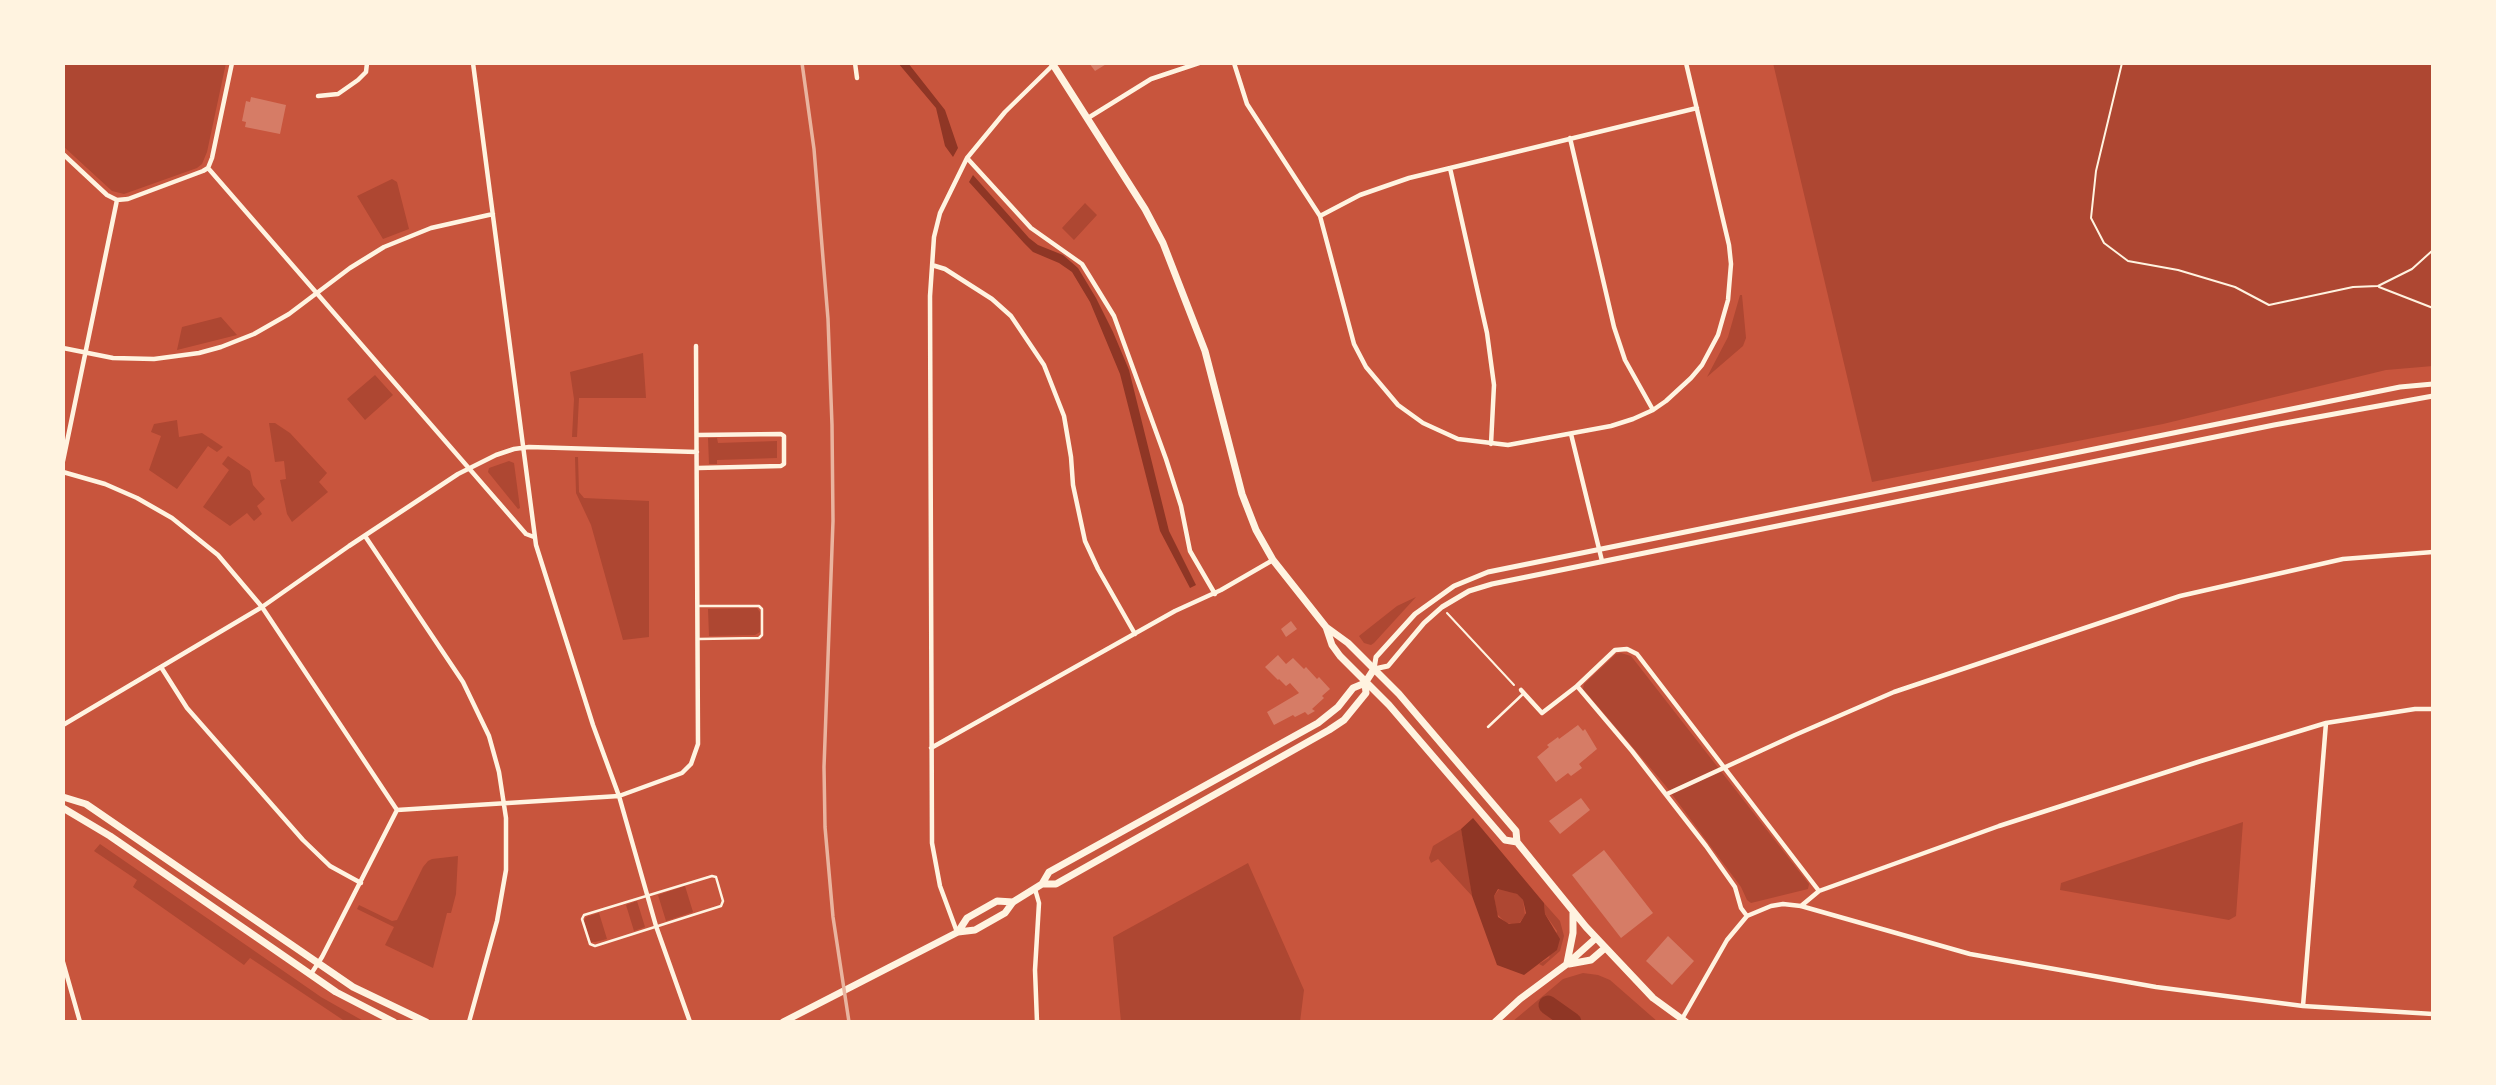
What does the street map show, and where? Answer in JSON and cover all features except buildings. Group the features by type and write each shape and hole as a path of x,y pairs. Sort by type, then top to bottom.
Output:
{"main road":[{"path":"1052,64 1150,218 1171,261 1205,351 1241,494 1256,530 1273,559 1326,627 1348,643 1402,697 1516,831 1517,842 1596,938 1653,998 1684,1021"},
{"path":"1326,627 1332,645 1365,683 1389,705 1505,840 1517,842"},
{"path":"783,1022 854,988 958,932 975,930 1005,913 1013,902 1039,886 1049,872 1303,732 1329,715 1353,688 1365,683 1374,669"},
{"path":"1039,886 1056,884 1344,720 1366,693 1365,683"},
{"path":"1303,732 1309,741"},
{"path":"63,797 86,804 362,992 426,1022"},
{"path":"63,808 110,836 348,999 394,1022"},
{"path":"1165,808 1171,819"},
{"path":"183,886 189,876"},
{"path":"958,932 967,918 997,901 1013,902"},
{"path":"1567,964 1573,933 1573,912"},
{"path":"1495,1022 1596,938"},
{"path":"1567,964 1591,960 1605,948"}],"street":[{"path":"63,154 107,195 117,200 128,199 208,168 232,63"},
{"path":"318,96 338,94 366,72 367,63"},
{"path":"473,63 534,537 593,725 619,796 656,926 690,1022"},
{"path":"855,63 856,78"},
{"path":"1087,119 1178,65 1199,63"},
{"path":"1234,63 1247,104 1320,216 1354,344 1366,367 1398,405 1423,423 1458,439 1491,444 1524,444 1622,423 1653,410 1678,392 1702,365 1718,335 1728,300 1731,264 1729,245 1686,63"},
{"path":"958,932 940,886 932,842 930,296 934,237 940,213 967,158 1005,112 1052,64"},
{"path":"1320,216 1376,189 1450,168 1697,108"},
{"path":"1570,138 1614,327 1625,360 1653,410"},
{"path":"967,158 1031,228 1082,264 1114,316 1166,459 1181,506 1190,551 1215,594"},
{"path":"208,168 526,534 534,537"},
{"path":"1450,168 1487,332 1494,385 1491,444"},
{"path":"63,461 117,200"},
{"path":"63,348 113,358 153,359 199,353 254,334 289,314 363,259 398,240 450,223 492,214"},
{"path":"932,265 945,269 992,299 1011,316 1044,365 1064,416 1073,485 1085,541 1135,634"},
{"path":"397,810 619,796 682,773 696,756 696,346"},
{"path":"2433,384 2400,387 1488,572 1454,586 1415,614 1376,657 1374,669 1388,666 1424,622 1459,596 1492,584 2261,427 2433,396"},
{"path":"1571,434 1602,561"},
{"path":"697,435 784,436 784,464 781,466 698,468"},
{"path":"63,725 262,607 470,467 523,447 697,452"},
{"path":"63,472 121,491 172,518 218,555 262,607 397,810"},
{"path":"365,536 454,667 472,699 494,754 505,803 506,870 502,900 469,1022"},
{"path":"1667,794 1894,692 2180,596 2343,559 2433,552"},
{"path":"930,749 1175,611 1215,594 1273,559"},
{"path":"1522,692 1542,713 1577,686 1611,652 1622,649 1632,651 1819,891"},
{"path":"161,667 187,708 303,840 330,866 360,883"},
{"path":"1577,686 1667,794 1735,887 1741,908 1747,916"},
{"path":"1801,906 1819,891 1999,826 2326,723 2415,709 2433,709"},
{"path":"2303,1006 2326,723"},
{"path":"311,974 397,810"},
{"path":"1037,1022 1035,970 1039,886"},
{"path":"1684,1021 1727,940 1747,916 1783,904 1801,906 1970,954 2157,987 2303,1006 2433,1014"},
{"path":"63,962 80,1022"}],"lane":[{"path":"697,606 759,606 762,609 762,635 759,638 698,639"},
{"path":"1488,727 1522,692"},
{"path":"712,876 716,877 723,901 720,906 595,946 590,944 582,919 584,915 647,895 712,876"}],"path":[{"path":"2122,63 2096,171 2091,218 2104,243 2128,261 2178,270 2235,287 2269,305 2353,287 2378,286 2433,308"},
{"path":"2378,286 2412,269 2433,250"},
{"path":"1447,613 1522,692"}],"shaded area":[{"path":"64,63 226,63 202,164 124,194 112,191 63,146"},
{"path":"898,63 908,63 945,110 958,148 953,157 945,146 936,108"},
{"path":"1773,63 2433,63 2433,366 2386,370 2163,424 1872,482"},
{"path":"973,175 1029,238 1038,245 1063,255 1078,268 1096,298 1129,370 1169,531 1196,585 1190,588 1160,531 1120,374 1090,302 1072,272 1033,252 1024,243 969,182"},
{"path":"392,179 397,182 409,229 383,239 357,196"},
{"path":"1085,203 1097,215 1074,240 1062,228"},
{"path":"1740,295 1746,338 1743,346 1707,377 1728,337"},
{"path":"221,317 237,335 177,350 182,327"},
{"path":"643,353 646,398 579,398 577,437 572,437 574,399 570,372"},
{"path":"375,375 393,395 365,420 347,399"},
{"path":"177,420 179,437 202,433 223,447 217,452 208,446 177,489 149,470 161,436 151,432 154,424"},
{"path":"269,423 275,423 290,433 327,473 319,482 328,492 292,522 287,514 280,480 286,479 284,461 275,462"},
{"path":"708,438 717,438 718,443 777,441 777,458 717,460 717,464 709,464"},
{"path":"228,456 250,471 253,485 265,499 257,506 262,514 254,521 247,513 230,526 203,507 229,470 222,464"},
{"path":"575,457 578,457 579,492 584,498 649,501 649,637 623,640 591,525 576,493"},
{"path":"509,461 514,463 518,509 488,472 489,468"},
{"path":"1416,597 1374,643 1364,643 1359,636 1397,606"},
{"path":"757,608 760,612 760,632 755,635 709,636 708,609"},
{"path":"1616,654 1631,656 1809,884 1808,889 1751,903 1747,900 1741,887 1665,785 1583,689 1584,684"},
{"path":"1473,818 1544,903 1545,914 1560,939 1557,950 1524,975 1497,965 1472,896 1461,829","holes":["1498,889 1517,894 1523,900 1526,913 1520,923 1509,924 1498,917 1494,896"]},
{"path":"2243,822 2236,916 2229,920 2060,890 2061,883"},
{"path":"1461,829 1472,896 1438,859 1431,863 1429,858 1433,846"},
{"path":"100,844 321,997 365,1022 346,1022 250,958 244,965 133,887 137,880 94,851"},
{"path":"458,856 456,894 451,913 447,913 433,968 385,945 394,927 357,909 359,905 392,921 397,920 428,861"},
{"path":"1248,863 1304,990 1300,1022 1121,1022 1113,937"},
{"path":"685,886 693,912 666,921 658,895"},
{"path":"1500,888 1517,894 1523,900 1525,915 1518,925 1506,923 1497,914 1494,896"},
{"path":"637,901 645,927 634,931 626,905"},
{"path":"1544,903 1560,921 1564,936 1560,951 1543,966 1539,964 1549,958 1557,931 1545,914"},
{"path":"599,913 607,939 591,942 584,921 586,917"},
{"path":"1583,973 1610,980 1658,1022 1512,1022 1563,979"}],"waterway":[{"path":"1548,1005 1572,1022"}],"railway":[{"path":"802,63 814,149 828,319 832,425 833,521 824,767 825,827 833,917 849,1022"}]}
